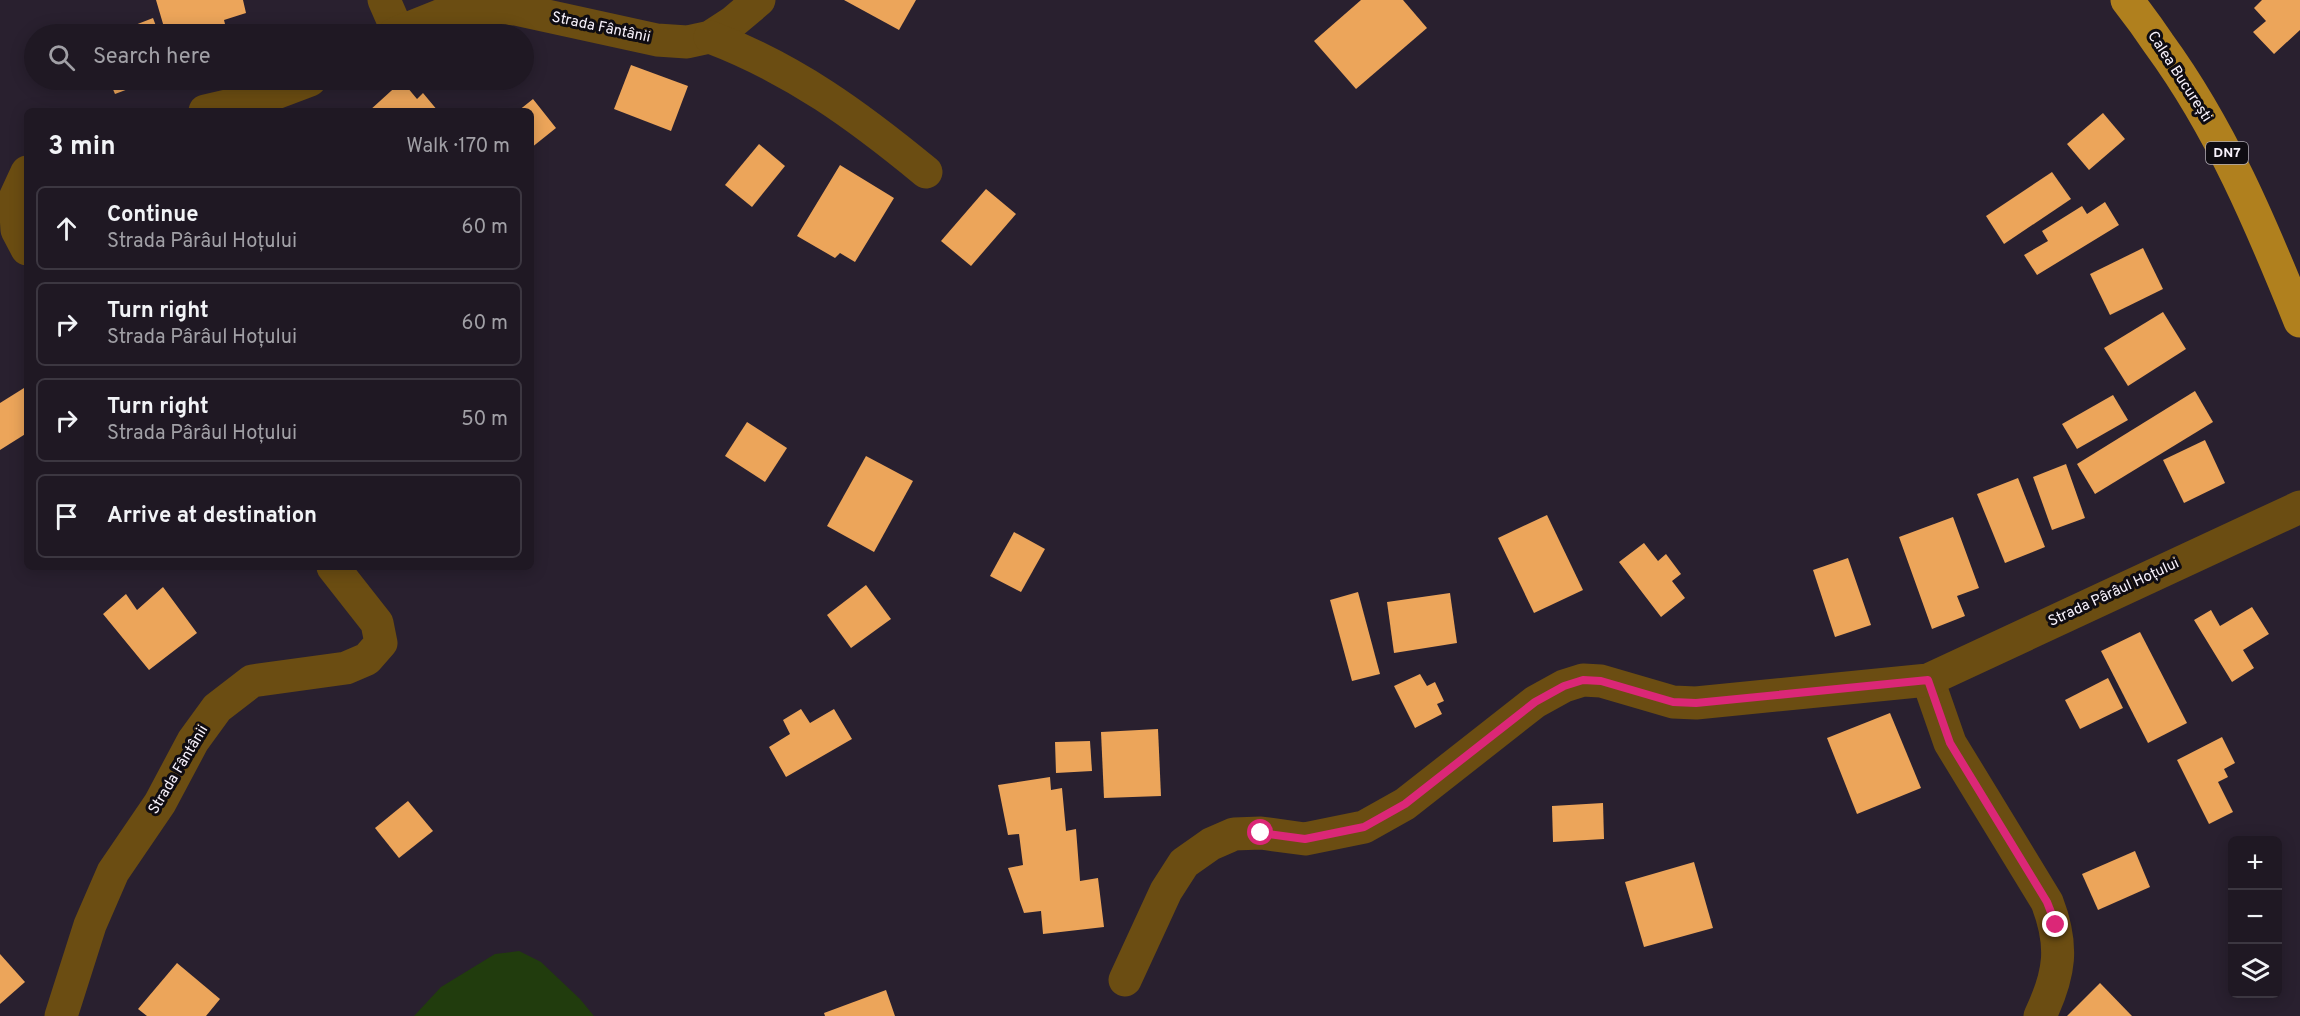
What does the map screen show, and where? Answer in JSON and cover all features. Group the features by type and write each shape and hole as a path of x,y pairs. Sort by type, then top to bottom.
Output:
{"highway":[{"name":"Calea București","path":"2127,0 2185,81 2228,155 2265,235 2300,321"}],"street":[{"name":"Strada Fântânii","path":"384,0 393,24"},
{"name":"Strada Fântânii","path":"419,24 439,16 482,8 514,9 657,40 687,42 710,37 733,22 759,0"},
{"path":"710,37 750,52 810,85 868,124 926,172"},
{"path":"218,108 265,97 284,90"},
{"path":"24,178 15,198 17,230 24,243"},
{"name":"Strada Pârâul Hoțului","path":"1125,980 1166,891 1184,862 1211,844 1234,834 1261,833 1305,839 1364,827 1405,804 1535,702 1564,686 1583,680 1601,681 1673,702 1696,703 1928,680 2300,507"},
{"name":"Strada Fântânii","path":"62,1016 90,925 113,872 160,803 193,741 218,708 252,681 346,668 367,659 381,643 377,623 335,570"},
{"path":"1928,680 1950,743 2047,902 2056,925 2059,948 2057,974 2040,1016"}],"green space":[{"path":"519,951 541,962 580,999 594,1016 414,1016 441,987 495,954"}],"building":[{"path":"156,0 243,0 246,13 224,20 225,24 163,24"},
{"path":"844,0 916,0 899,30"},
{"path":"1361,0 1403,0 1427,28 1356,89 1314,41"},
{"path":"2262,0 2300,0 2300,30 2274,54 2253,32 2266,21 2254,8"},
{"path":"153,18 155,24 138,24"},
{"path":"631,65 688,86 671,131 614,109"},
{"path":"113,90 126,90 115,94"},
{"path":"392,90 410,90 417,99 423,93 436,108 372,108"},
{"path":"533,99 556,128 534,146 534,108 522,108"},
{"path":"2103,113 2125,139 2089,170 2067,144"},
{"path":"759,144 785,166 752,207 725,185"},
{"path":"840,165 894,198 855,262 840,253 835,258 797,236"},
{"path":"2052,172 2071,199 2004,244 1986,216"},
{"path":"986,189 1016,214 971,266 941,241"},
{"path":"2105,202 2119,225 2037,275 2024,255 2048,241 2042,231 2082,206 2087,214"},
{"path":"2143,248 2163,289 2110,315 2090,274"},
{"path":"2163,312 2186,349 2128,386 2104,348"},
{"path":"24,388 24,435 0,450 0,403"},
{"path":"2195,391 2213,422 2095,494 2077,464"},
{"path":"2113,395 2128,420 2077,449 2062,424"},
{"path":"747,422 787,448 765,482 725,456"},
{"path":"2205,440 2225,483 2184,503 2163,460"},
{"path":"866,456 913,481 874,552 827,526"},
{"path":"2066,464 2085,518 2052,530 2033,477"},
{"path":"2018,478 2045,547 2005,563 1977,494"},
{"path":"1547,515 1583,590 1534,613 1498,538"},
{"path":"1953,517 1979,588 1957,596 1965,616 1932,629 1899,537"},
{"path":"1014,532 1045,549 1021,592 990,576"},
{"path":"1644,543 1658,561 1666,554 1681,574 1672,581 1685,598 1661,617 1619,562"},
{"path":"1848,558 1871,625 1835,637 1813,570"},
{"path":"866,585 891,619 851,648 827,615"},
{"path":"163,587 197,633 149,670 103,614 126,594 137,610"},
{"path":"1358,592 1380,674 1352,681 1330,600"},
{"path":"1450,593 1457,643 1394,653 1387,602"},
{"path":"2252,607 2269,634 2243,650 2254,668 2232,682 2194,620 2211,610 2220,626"},
{"path":"2140,632 2187,723 2148,743 2101,651"},
{"path":"1420,674 1427,686 1435,682 1444,701 1437,704 1442,714 1415,728 1394,686"},
{"path":"2108,678 2123,708 2080,729 2065,700"},
{"path":"801,709 810,723 834,709 852,739 786,777 769,747 790,734 783,720"},
{"path":"1890,713 1921,788 1857,814 1827,738"},
{"path":"1158,729 1161,796 1104,798 1101,732"},
{"path":"2222,737 2235,763 2224,769 2228,777 2218,782 2233,812 2209,824 2177,760"},
{"path":"1090,741 1092,771 1056,773 1055,742"},
{"path":"1050,777 1051,790 1062,788 1066,831 1076,829 1080,881 1098,878 1104,927 1043,934 1041,911 1024,913 1008,868 1023,865 1019,834 1008,835 998,785"},
{"path":"408,801 433,831 399,858 375,828"},
{"path":"1603,803 1604,839 1553,842 1552,806"},
{"path":"2135,851 2150,887 2098,910 2082,874"},
{"path":"1694,862 1713,928 1644,947 1625,882"},
{"path":"0,954 25,982 0,1004"},
{"path":"177,963 220,999 206,1016 147,1016 138,1009"},
{"path":"2100,983 2132,1016 2067,1016"},
{"path":"886,990 895,1016 825,1016 824,1013"}],"route":[{"path":"1261,833 1305,839 1364,827 1405,804 1535,702 1564,686 1583,680 1601,681 1673,702 1696,703 1928,680 1950,743 2047,902 2056,925"}]}
